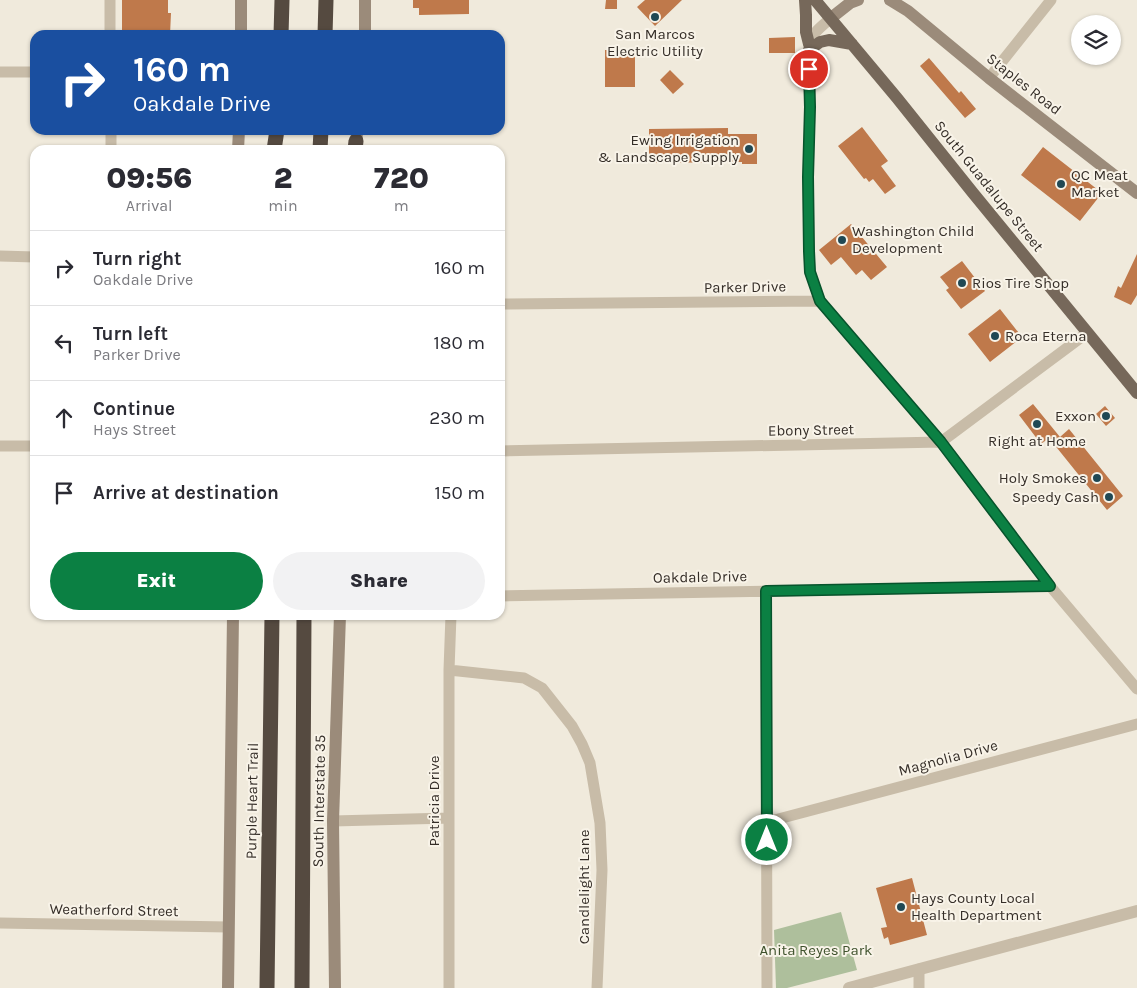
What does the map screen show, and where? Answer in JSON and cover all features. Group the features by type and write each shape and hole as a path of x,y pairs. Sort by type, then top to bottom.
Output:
{"highway":[{"path":"281,30 282,0"},
{"path":"325,30 326,0"},
{"name":"Purple Heart Trail","path":"267,988 272,620"},
{"path":"302,988 304,620"}],"main road":[{"path":"241,0 241,30"},
{"path":"365,0 365,30"},
{"path":"805,0 806,32 809,47 829,40 852,44"},
{"name":"South Guadalupe Street","path":"815,0 1137,393"},
{"path":"831,18 850,3 858,0"},
{"name":"Staples Road","path":"890,0 908,11 989,78 1137,194"},
{"path":"228,988 232,620"},
{"name":"South Interstate 35","path":"335,988 333,821 340,620"}],"street":[{"path":"110,0 110,30"},
{"path":"989,78 1051,0"},
{"path":"831,18 815,32 809,47 809,251 810,272 820,301 941,442 1050,586 1137,689"},
{"path":"0,72 30,72"},
{"path":"0,256 30,257"},
{"name":"Parker Drive","path":"505,304 820,301"},
{"path":"941,442 1087,333"},
{"name":"Ebony Street","path":"505,451 941,442"},
{"path":"0,446 30,446"},
{"name":"Oakdale Drive","path":"505,596 1050,586"},
{"path":"766,591 767,988"},
{"name":"Patricia Drive","path":"449,988 449,670 451,620"},
{"name":"Candlelight Lane","path":"449,670 524,678 542,688 572,726 582,744 590,763 600,823 602,870 597,988"},
{"name":"Magnolia Drive","path":"767,822 1137,724"},
{"path":"333,821 449,818"},
{"path":"849,988 1137,911"},
{"name":"Weatherford Street","path":"0,923 228,927"},
{"path":"919,969 919,988"}],"green space":[{"name":"Anita Reyes Park","path":"841,912 857,970 787,988 776,988 774,930"}],"building":[{"path":"122,0 168,0 168,13 171,13 170,30 122,30"},
{"path":"413,0 469,0 469,14 419,15 419,8 413,8"},
{"path":"606,0 617,0 617,9 605,9"},
{"name":"San Marcos Electric Utility","path":"645,0 682,0 655,26 637,7"},
{"path":"795,37 795,53 769,53 769,38"},
{"path":"605,50 635,50 635,87 605,87"},
{"path":"929,58 959,93 961,91 976,109 965,118 920,66"},
{"path":"670,70 684,84 673,94 660,80"},
{"path":"862,127 888,161 881,166 896,186 885,194 873,179 869,182 866,178 864,179 838,146"},
{"path":"728,128 728,134 757,134 757,164 742,164 742,162 649,163 649,129"},
{"name":"QC Meat Market","path":"1043,147 1102,193 1080,221 1021,175"},
{"path":"851,224 887,267 871,280 862,270 856,275 841,257 831,265 819,250"},
{"path":"1137,254 1137,295 1131,305 1114,297 1118,286 1121,288"},
{"name":"Rios Tire Shop","path":"962,261 985,291 961,309 946,290 949,288 940,277"},
{"name":"Roca Eterna","path":"1000,309 1022,337 990,362 968,334"},
{"path":"1033,404 1060,437 1069,429 1123,496 1107,510 1049,438 1041,444 1019,415"},
{"name":"Exxon","path":"1105,406 1115,418 1106,426 1096,414"},
{"name":"Hays County Local Health Department","path":"912,878 927,935 890,945 888,937 884,939 881,928 887,927 876,888"}],"place":[{"name":"San Marcos Electric Utility","path":"655,17"},
{"name":"Ewing Irrigation & Landscape Supply","path":"749,149"},
{"name":"QC Meat Market","path":"1061,184"},
{"name":"Washington Child Development","path":"842,240"},
{"name":"Rios Tire Shop","path":"962,283"},
{"name":"Roca Eterna","path":"995,336"},
{"name":"Exxon","path":"1106,416"},
{"name":"Right at Home","path":"1037,424"},
{"name":"Holy Smokes","path":"1097,478"},
{"name":"Speedy Cash","path":"1109,497"},
{"name":"Hays County Local Health Department","path":"901,907"}],"route":[{"path":"767,840 766,591 1050,586 941,442 820,301 810,272 809,251 809,69"}]}
